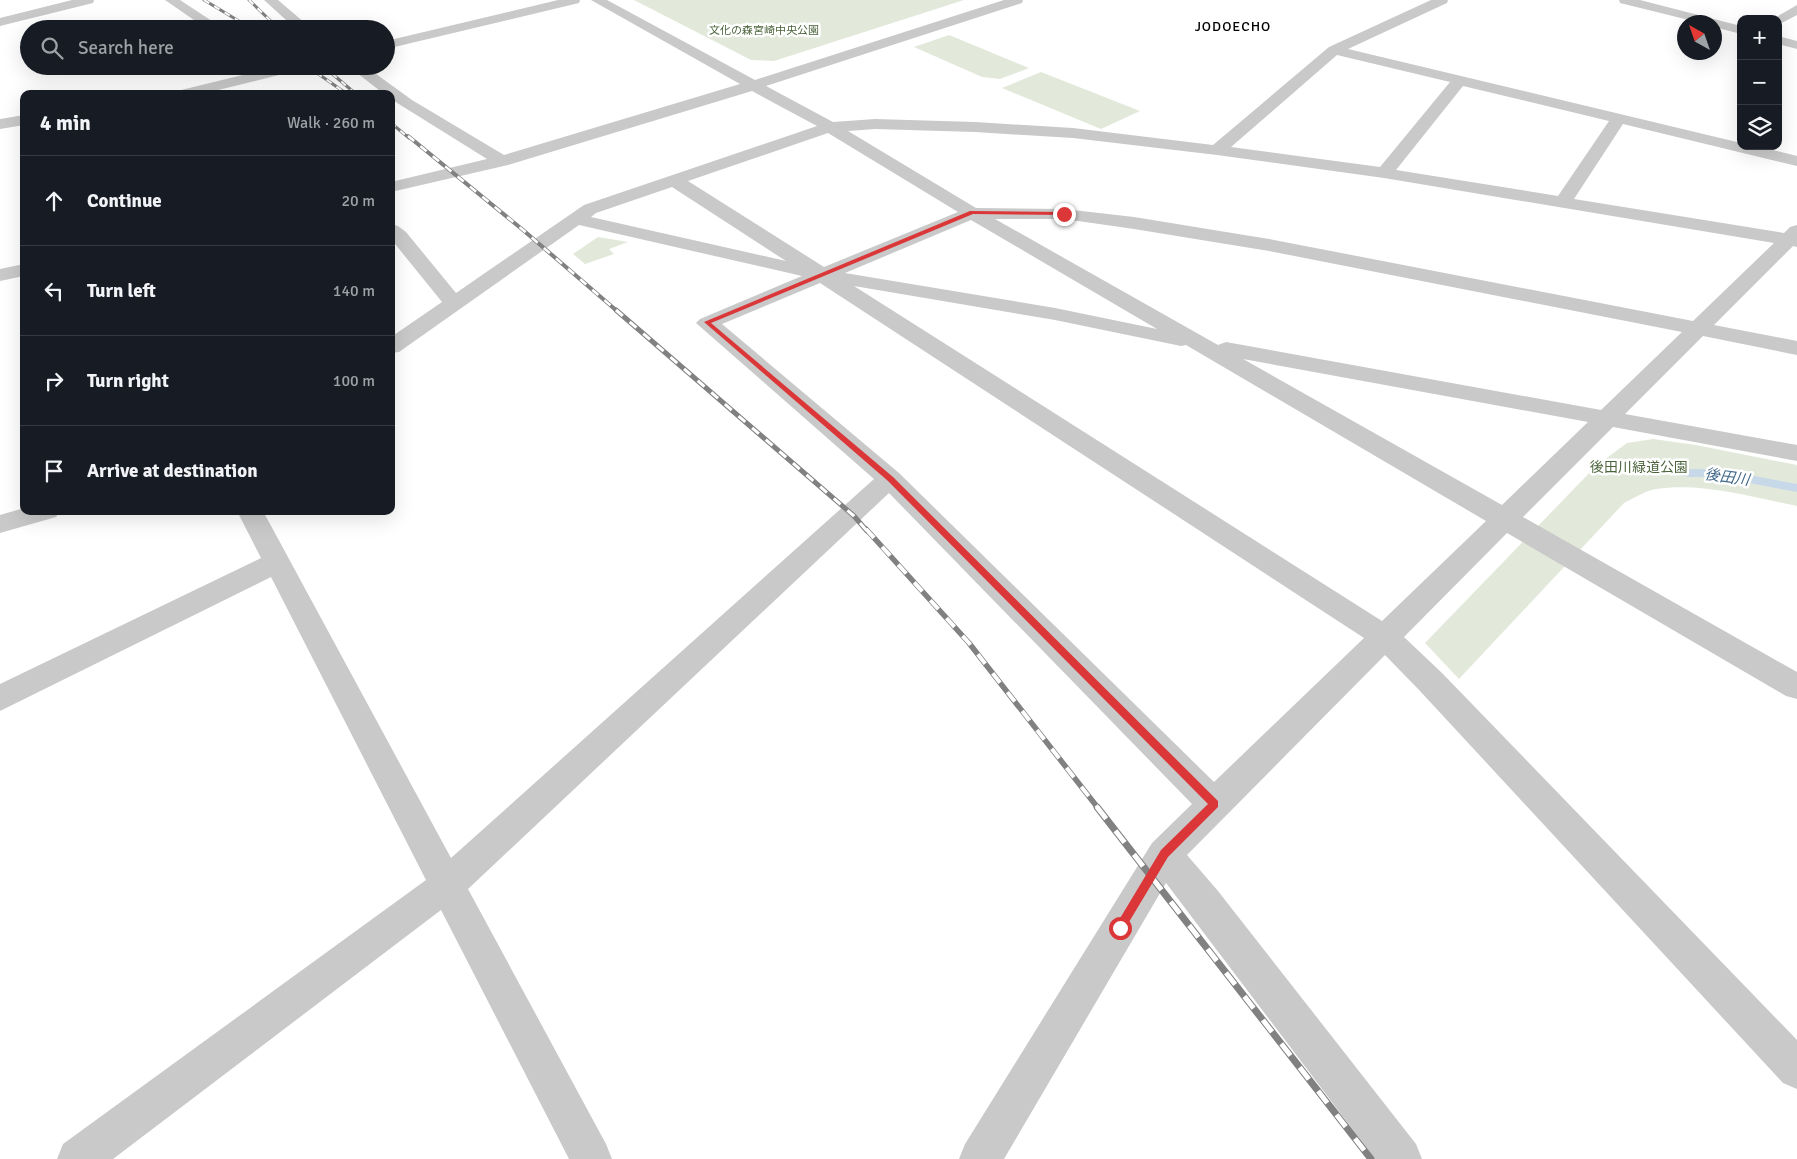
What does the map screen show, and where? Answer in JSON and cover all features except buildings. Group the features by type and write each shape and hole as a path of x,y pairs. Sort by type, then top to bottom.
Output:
{"street":[{"path":"0,22 88,0"},
{"path":"171,0 203,20"},
{"path":"270,0 293,20"},
{"path":"395,43 574,0"},
{"path":"597,0 830,127 972,212 1797,687"},
{"path":"395,186 502,161 754,85 1017,0"},
{"path":"1217,150 1334,50 1442,0"},
{"path":"1625,0 1682,15"},
{"path":"1782,18 1797,8"},
{"path":"1722,25 1737,29"},
{"path":"1782,41 1797,45"},
{"path":"1334,50 1797,161"},
{"path":"197,90 254,75"},
{"path":"368,75 389,90"},
{"path":"1384,173 1460,80"},
{"path":"395,94 502,161"},
{"path":"1563,202 1619,118"},
{"path":"0,124 20,121"},
{"path":"395,344 590,209 830,127 875,124 975,127 1073,133 1217,150 1384,173 1794,237"},
{"path":"674,180 1385,637 1431,682 1797,1069"},
{"path":"1214,804 890,479 707,322 972,212 1064,214 1134,223 1269,245 1797,348"},
{"path":"574,219 822,275 1054,314 1205,345 1797,453"},
{"path":"395,233 454,304"},
{"path":"980,1159 1164,854 1606,419 1794,237"},
{"path":"0,275 20,271"},
{"path":"78,1159 447,885 890,479"},
{"path":"0,524 33,515"},
{"path":"252,515 591,1159"},
{"path":"0,698 277,562"},
{"path":"1164,854 1205,903 1401,1159"}],"green space":[{"name":"文化の森宮崎中央公園","path":"634,0 964,0 774,61 751,60"},
{"path":"949,35 1029,68 1000,79 982,77 914,47"},
{"path":"1041,72 1140,111 1101,129 1002,88"},
{"path":"598,237 628,242 609,249 614,254 585,264 573,254"},
{"name":"後田川緑道公園","path":"1653,439 1696,445 1797,465 1797,506 1691,487 1656,489 1624,503 1459,679 1425,643 1596,466 1627,443"}],"waterway":[{"name":"後田川","path":"1667,469 1690,473 1716,473 1758,481"},
{"name":"後田川","path":"1764,482 1797,488"}],"railway":[{"path":"204,0 237,20"},
{"path":"249,0 270,20"},
{"path":"320,75 341,90"},
{"path":"334,75 351,90"},
{"path":"395,126 409,138"},
{"path":"408,136 523,230 617,311"},
{"path":"616,310 854,516 867,531"},
{"path":"866,529 969,643 1098,808"},
{"path":"1097,807 1371,1159"}],"district":[{"name":"JODOECHO","path":"1233,26"}],"route":[{"path":"1064,214 972,212 707,322 890,479 1214,804 1164,854 1120,928"}]}
